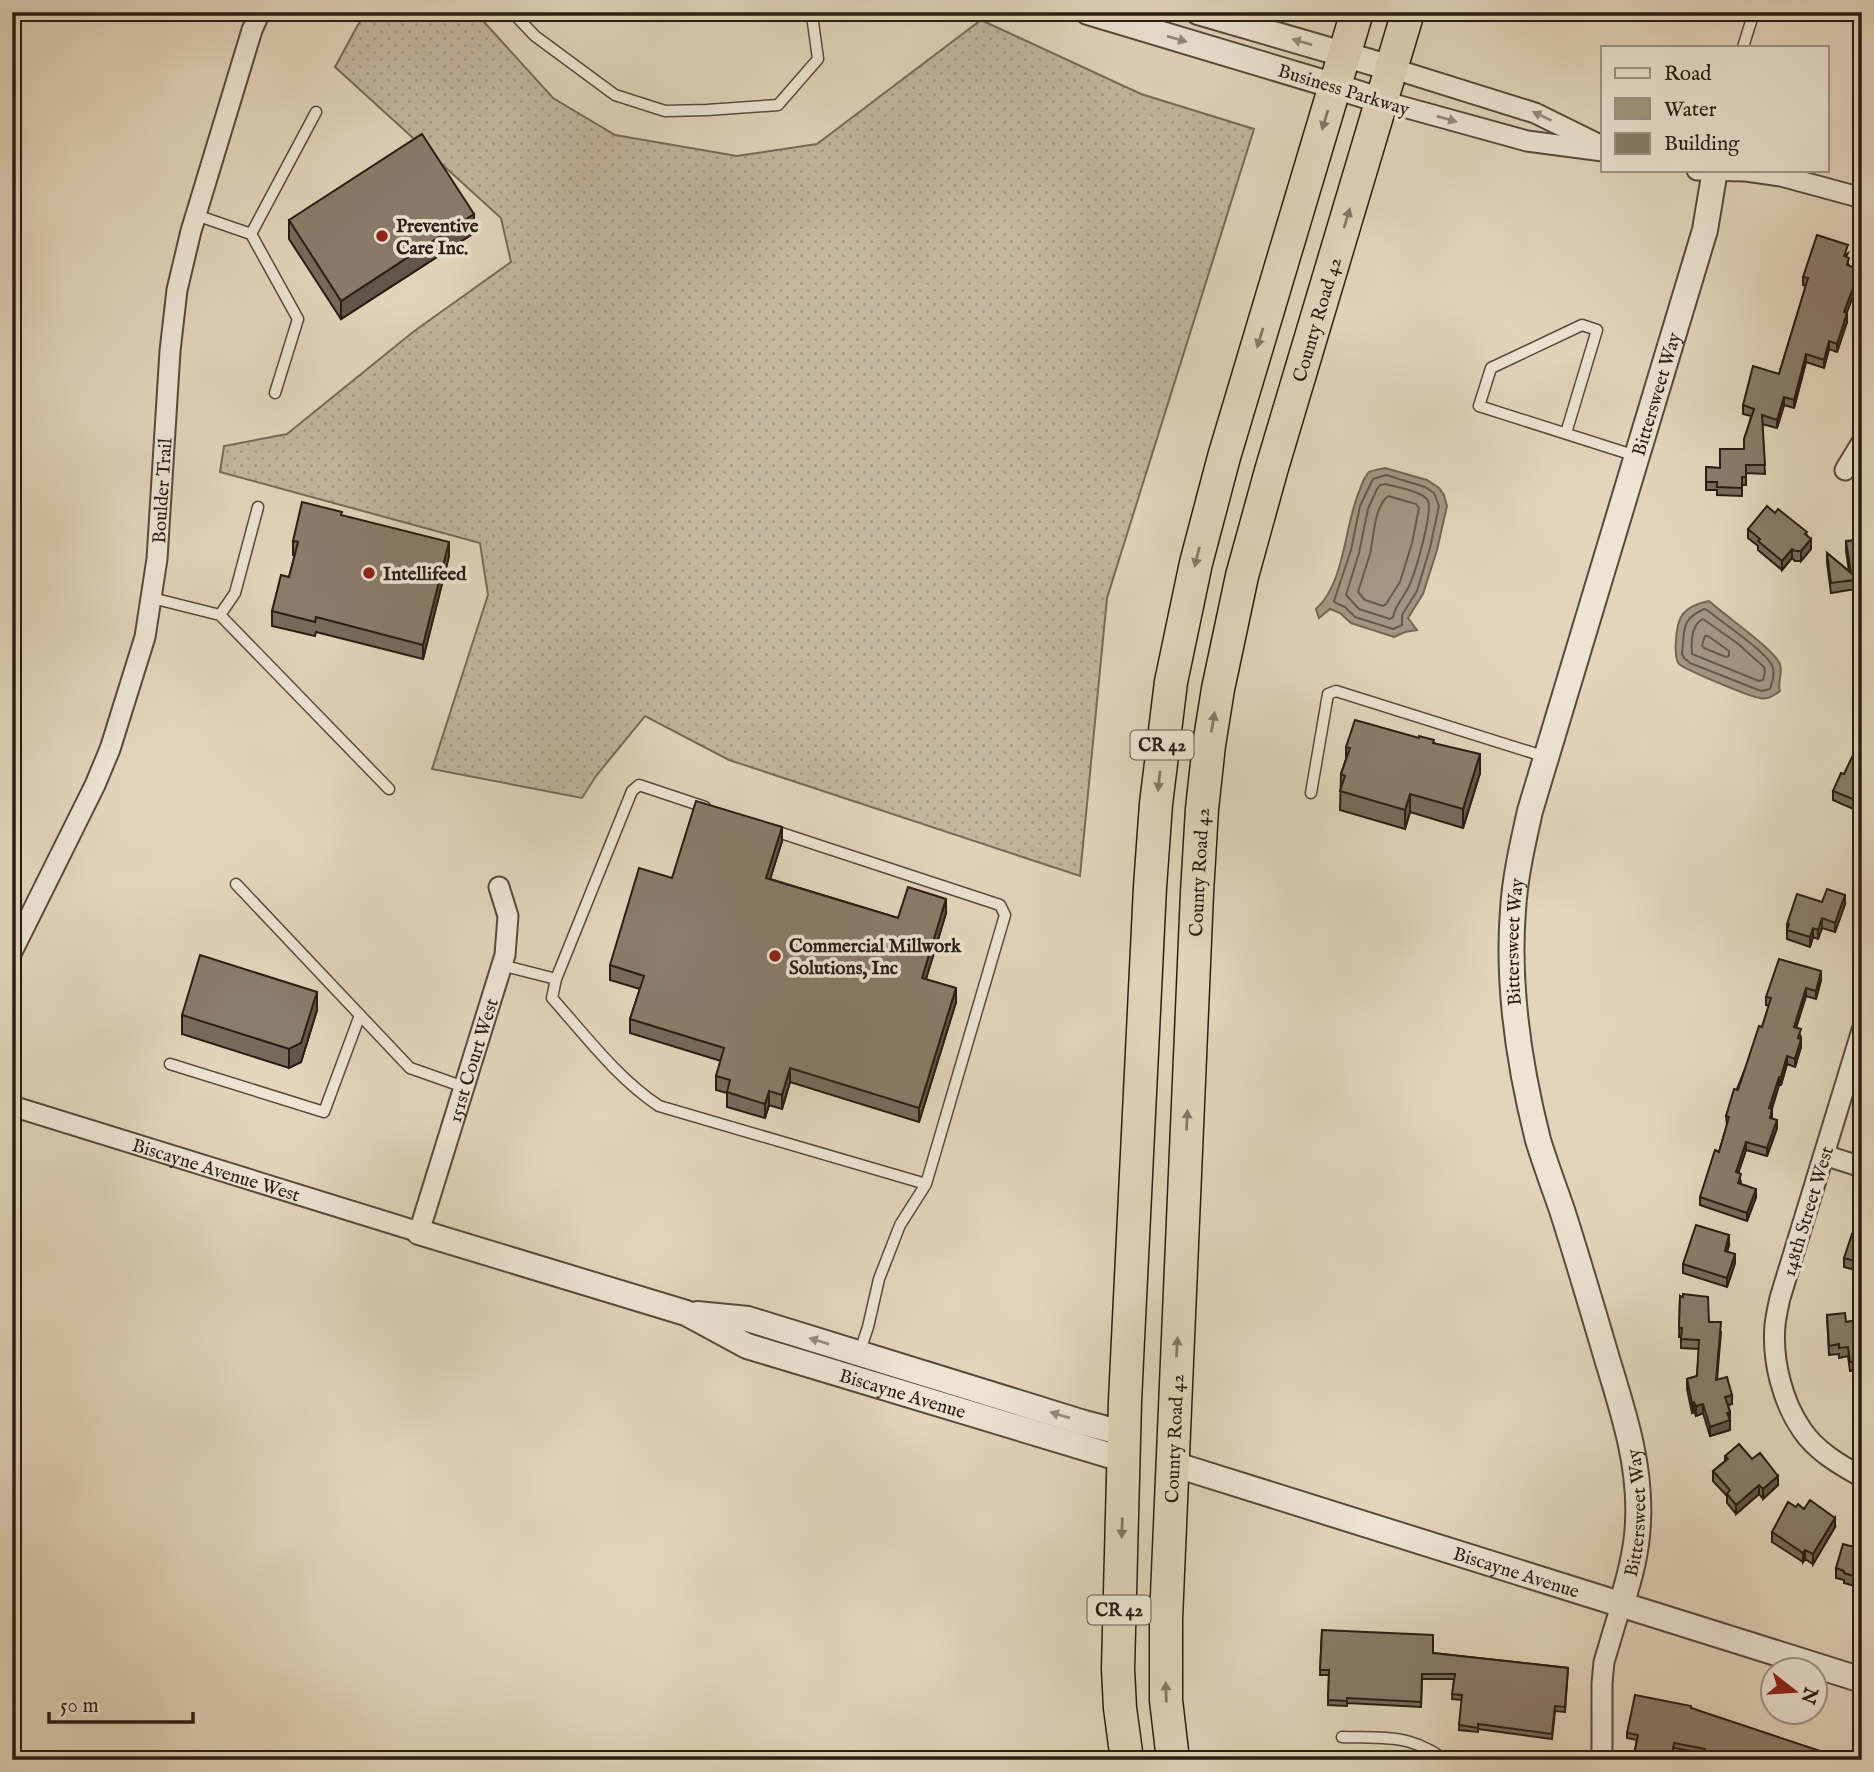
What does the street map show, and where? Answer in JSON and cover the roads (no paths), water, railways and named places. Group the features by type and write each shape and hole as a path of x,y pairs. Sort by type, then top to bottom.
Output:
{"highway":[{"name":"CR 42","path":"1127,1760 1118,1669 1125,1401 1150,887 1156,804 1171,682 1211,502 1357,12"},
{"name":"County Road 42","path":"1173,1760 1166,1700 1165,1661 1198,881 1209,745 1230,632 1254,529 1408,12"}],"street":[{"name":"Boulder Trail","path":"12,952 95,785 110,749 145,636 158,559 170,351 183,261 252,30 260,12"},
{"name":"Business Parkway","path":"1088,12 1382,101 1527,141 1601,149"},
{"name":"Business Parkway","path":"1198,12 1535,113 1601,148"},
{"name":"Bittersweet Way","path":"1602,1760 1604,1662 1632,1568 1638,1522 1636,1476 1631,1443 1578,1261 1539,1142 1523,1073 1514,1003 1511,931 1523,841 1705,230 1715,172"},
{"path":"1746,172 1781,176 1862,198"},
{"path":"1845,470 1862,442"},
{"name":"151st Court West","path":"419,1232 505,955 508,916 499,887"},
{"name":"148th Street West","path":"1862,1030 1780,1298 1775,1326 1776,1362 1784,1396 1802,1431 1831,1459 1862,1477"},
{"name":"Biscayne Avenue West","path":"12,1106 419,1232"},
{"path":"1824,1155 1862,1167"},
{"name":"Biscayne Avenue","path":"419,1232 686,1313 748,1319 1081,1422 1125,1447"},
{"name":"Biscayne Avenue","path":"686,1313 747,1346 1125,1447"},
{"name":"Biscayne Avenue","path":"1173,1464 1862,1681"}],"lane":[{"path":"512,12 535,36 615,95 665,111 778,105 818,59 812,15 814,12"},
{"path":"1743,46 1754,12"},
{"path":"251,234 316,112"},
{"path":"196,215 251,234 298,319 275,393"},
{"path":"1566,433 1597,330 1582,325 1490,368 1479,406 1637,456"},
{"path":"220,615 235,593 258,507"},
{"path":"152,598 220,615 389,789"},
{"path":"1311,793 1328,694 1336,691 1547,757"},
{"path":"716,811 639,785 632,791 556,979 552,998 603,1056 644,1096 659,1106 926,1184"},
{"path":"755,824 1000,905 1005,915 926,1184 900,1225 879,1279 859,1353"},
{"path":"236,884 410,1068 464,1087"},
{"path":"501,965 556,979"},
{"path":"170,1063 324,1112 360,1015"},
{"path":"1342,1737 1411,1742 1446,1760"}],"water":[{"path":"1385,468 1427,480 1439,488 1447,506 1423,594 1408,618 1417,630 1394,637 1351,623 1340,613 1330,609 1319,618 1316,609 1333,585 1364,479 1369,472"},
{"path":"1709,601 1776,658 1781,668 1780,691 1765,698 1754,696 1679,664 1676,641 1681,617 1693,606"}],"place":[{"name":"Preventive Care Inc.","path":"382,236"},
{"name":"Intellifeed","path":"369,573"},
{"name":"Commercial Millwork Solutions, Inc","path":"775,956"}]}
